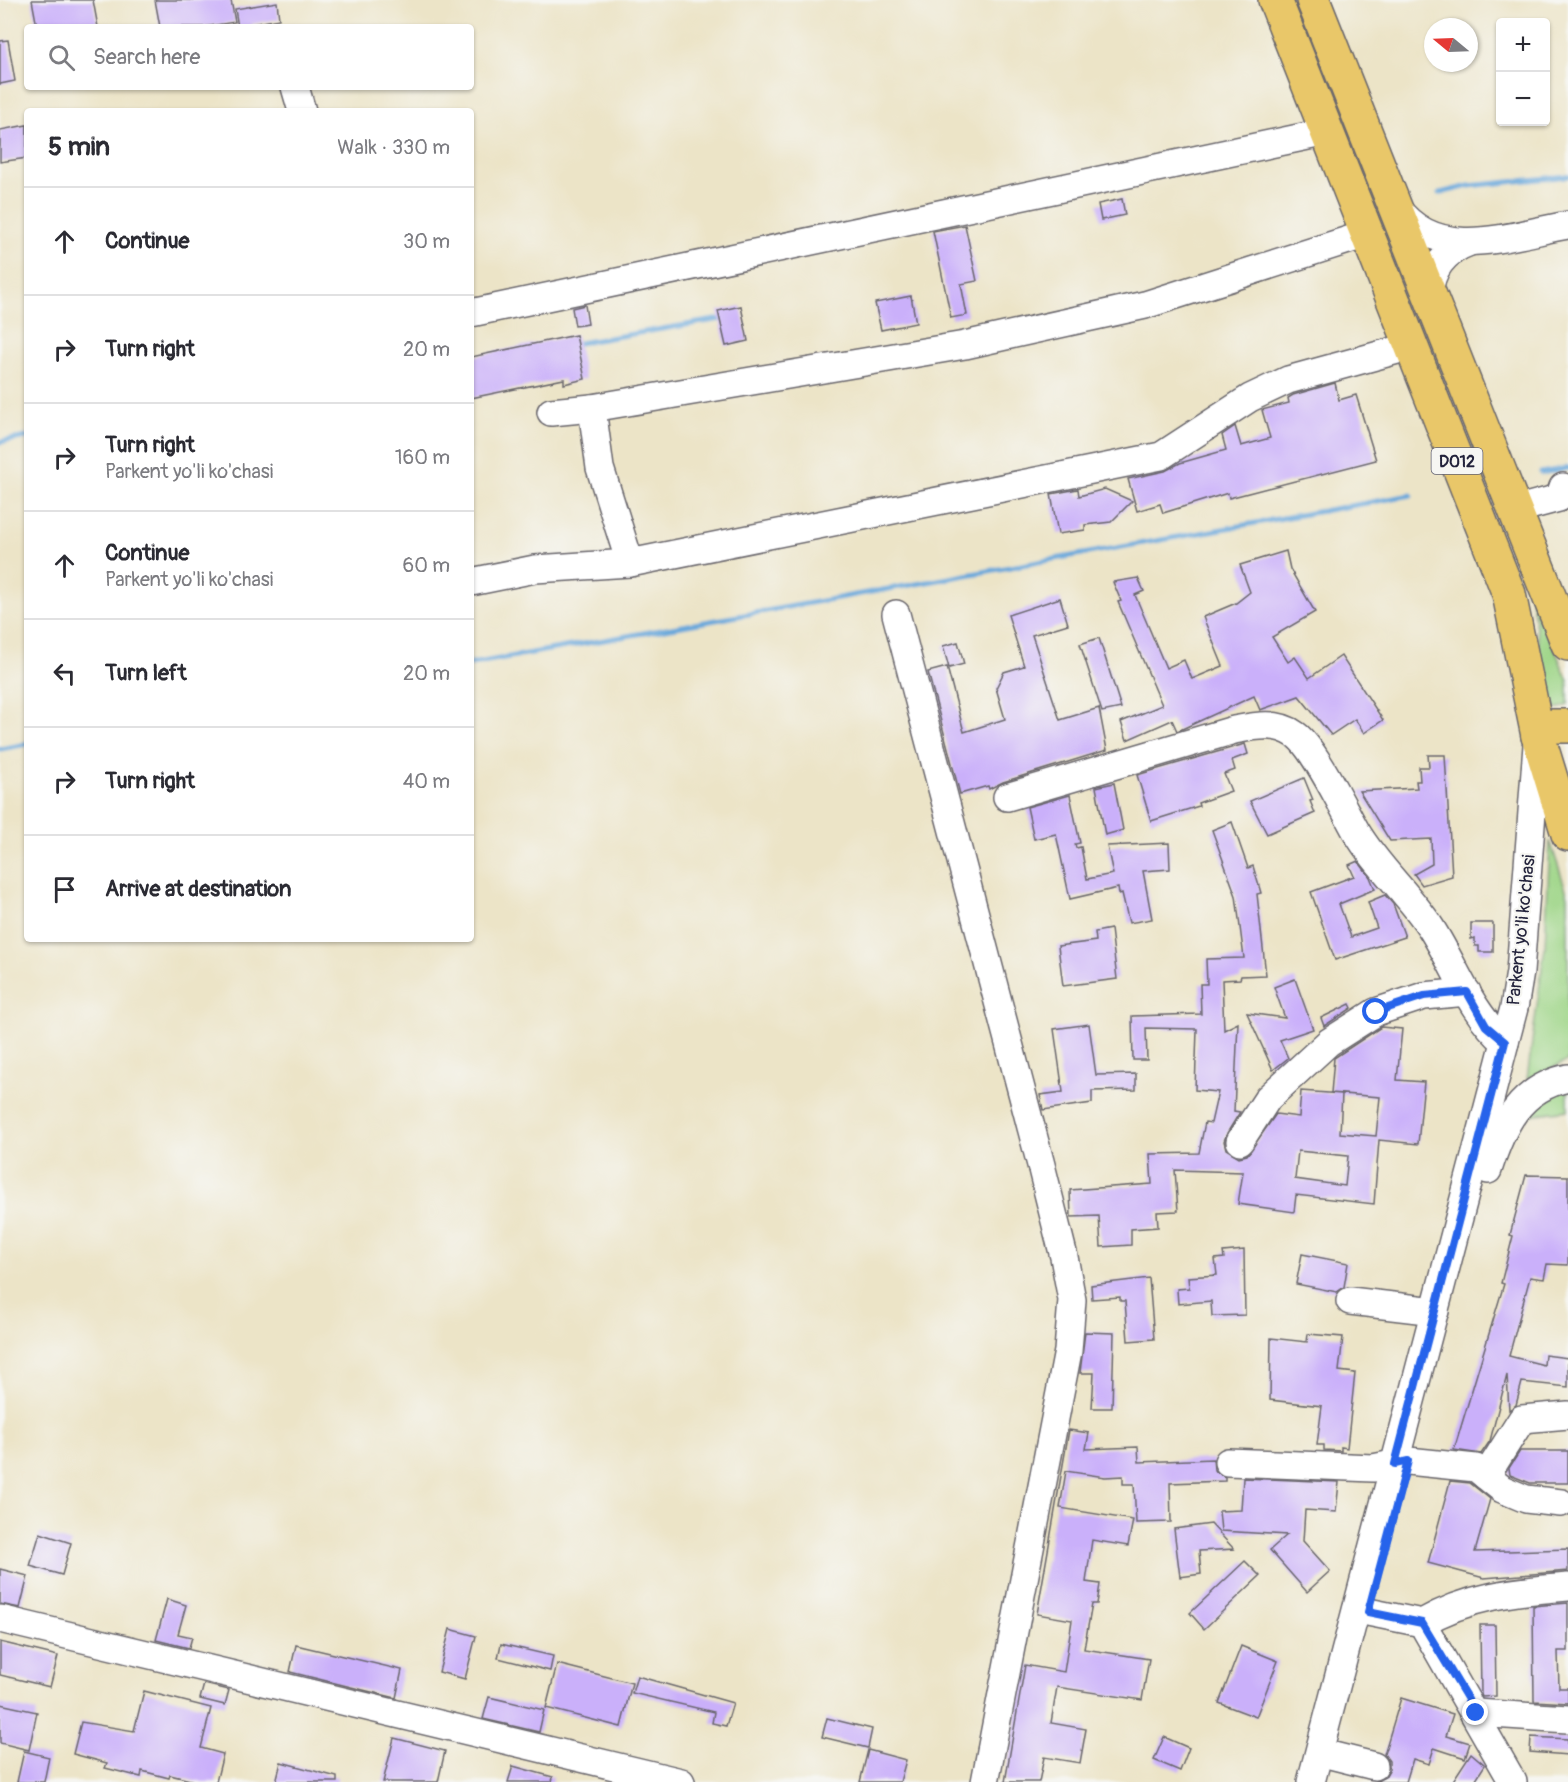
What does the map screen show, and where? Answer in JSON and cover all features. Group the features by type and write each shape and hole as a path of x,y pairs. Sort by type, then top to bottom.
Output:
{"highway":[{"name":"D012","path":"1275,0 1509,594 1553,731 1568,834"},
{"name":"D012","path":"1313,0 1568,644"}],"street":[{"path":"296,90 301,108"},
{"path":"474,311 1327,132"},
{"path":"1383,180 1396,205 1411,225 1441,240 1470,242 1568,225"},
{"path":"551,412 592,408 965,345 1145,305 1367,234"},
{"path":"1429,296 1434,273 1443,258 1450,251 1470,242"},
{"path":"474,581 535,569 630,562 1161,456 1250,398 1288,380 1412,346"},
{"path":"592,408 600,468 630,562"},
{"path":"1514,510 1565,492"},
{"path":"896,614 1044,1177 1072,1300 1068,1351 985,1782"},
{"path":"1007,797 1234,729 1260,725 1282,727 1297,736 1310,754 1368,851 1431,927 1486,1026 1505,1042"},
{"name":"Parkent yo'li ko'chasi","path":"1323,1782 1368,1612 1435,1311 1505,1042 1520,972 1553,731"},
{"path":"1240,1141 1268,1098 1329,1042 1376,1012 1424,996 1467,992"},
{"name":"Parkent yo'li ko'chasi","path":"1311,1782 1477,1205 1501,1134 1514,1110 1540,1087 1568,1078"},
{"path":"1350,1301 1435,1311"},
{"path":"1486,1476 1522,1419 1568,1415"},
{"path":"1228,1462 1373,1468 1402,1462 1476,1468 1502,1489 1526,1499 1561,1503"},
{"path":"1368,1612 1422,1623 1449,1607 1518,1591 1568,1587"},
{"path":"0,1619 681,1782"},
{"path":"1422,1623 1476,1713 1513,1782"},
{"path":"1476,1713 1568,1719"},
{"path":"1330,1755 1374,1766"}],"green space":[{"path":"1530,590 1568,681 1568,705 1549,712"},
{"path":"1550,841 1568,896 1568,1061 1527,1079 1545,946"},
{"path":"1568,1087 1568,1110 1521,1116"}],"building":[{"path":"32,0 93,0 97,24 36,24"},
{"path":"155,0 231,0 235,22 223,24 159,24"},
{"path":"277,2 279,19 238,24 235,9"},
{"path":"8,40 15,81 0,84 0,41"},
{"path":"24,126 24,158 0,162 0,130"},
{"path":"1122,199 1125,215 1101,220 1098,204"},
{"path":"965,225 977,281 961,284 967,315 951,318 933,231"},
{"path":"911,296 916,323 881,330 875,303"},
{"path":"585,305 588,324 575,326 572,308"},
{"path":"741,306 748,341 726,346 718,311"},
{"path":"576,335 585,379 564,384 564,379 474,397 474,356"},
{"path":"1335,383 1339,400 1356,395 1376,460 1229,498 1228,493 1163,513 1160,504 1137,511 1128,479 1165,471 1180,463 1226,450 1222,435 1235,426 1241,446 1270,438 1262,410 1289,403 1288,398 1293,395"},
{"path":"1078,489 1079,496 1105,489 1132,501 1111,522 1085,525 1085,530 1058,534 1051,494"},
{"path":"1286,551 1290,569 1315,612 1272,637 1288,662 1295,657 1309,678 1341,656 1383,720 1364,733 1355,719 1331,735 1299,696 1260,710 1254,696 1177,731 1172,720 1127,740 1121,722 1162,705 1118,602 1121,601 1113,582 1138,578 1144,591 1135,595 1166,668 1184,660 1192,679 1223,666 1203,617 1236,603 1250,592 1240,565"},
{"path":"1060,598 1068,624 1032,635 1060,720 1099,708 1107,750 1003,782 989,789 988,786 960,794 928,672 947,667 964,732 1005,719 996,688 1004,672 1024,666 1008,615"},
{"path":"1099,638 1121,708 1102,712 1080,644"},
{"path":"958,642 964,664 949,668 943,646"},
{"path":"1245,744 1248,754 1232,760 1235,770 1224,774 1231,791 1198,803 1199,806 1151,821 1137,775"},
{"path":"1428,755 1445,755 1452,876 1422,885 1414,874 1432,864 1431,839 1390,841 1359,791 1417,788 1416,781 1420,781 1419,767 1429,767"},
{"path":"1304,778 1313,800 1310,801 1315,813 1267,834 1250,801"},
{"path":"1114,783 1123,830 1105,835 1096,787"},
{"path":"1070,795 1080,843 1075,844 1076,848 1081,847 1087,879 1113,874 1107,846 1169,843 1170,869 1143,871 1152,919 1129,923 1122,893 1119,894 1118,888 1070,899 1056,834 1034,839 1027,807"},
{"path":"1232,822 1248,868 1253,866 1261,893 1257,894 1266,975 1241,976 1240,979 1222,980 1224,1030 1238,1023 1234,1111 1240,1112 1227,1133 1224,1141 1226,1149 1239,1157 1247,1155 1276,1114 1299,1117 1301,1091 1342,1094 1340,1133 1376,1136 1380,1097 1331,1093 1334,1058 1381,1027 1402,1029 1397,1080 1424,1082 1418,1144 1379,1140 1374,1204 1296,1195 1294,1212 1238,1204 1243,1172 1175,1170 1178,1211 1157,1212 1158,1227 1131,1229 1131,1245 1101,1247 1099,1216 1071,1217 1070,1190 1152,1184 1150,1154 1199,1153 1205,1122 1211,1123 1218,1092 1195,1090 1197,1029 1146,1028 1147,1060 1133,1060 1132,1016 1201,1014 1200,984 1207,984 1206,959 1244,958 1236,896 1212,830","holes":["1298,1151 1348,1156 1345,1186 1295,1179"]},
{"path":"1358,861 1370,877 1375,889 1339,904 1351,937 1377,928 1368,902 1385,895 1393,904 1405,937 1335,960 1311,892 1354,876 1349,865"},
{"path":"1471,923 1493,923 1493,952 1479,952 1479,946 1475,946 1475,938 1471,939"},
{"path":"1111,929 1117,979 1063,986 1058,946 1096,941 1095,932"},
{"path":"1295,979 1313,1029 1280,1040 1288,1058 1273,1070 1247,1013 1285,1018 1274,987"},
{"path":"1350,1004 1352,1008 1324,1026 1321,1018"},
{"path":"1089,1024 1096,1075 1136,1074 1136,1090 1092,1091 1092,1103 1043,1110 1040,1095 1063,1092 1054,1029"},
{"path":"1526,1175 1568,1176 1568,1265 1547,1264 1544,1279 1530,1277 1509,1356 1544,1365 1545,1355 1568,1358 1568,1387 1522,1382 1516,1405 1509,1410 1507,1375 1490,1441 1481,1454 1454,1450 1504,1284 1501,1283 1513,1236 1510,1235"},
{"path":"1244,1250 1245,1315 1212,1316 1211,1301 1178,1304 1177,1289 1189,1288 1188,1277 1217,1275 1215,1259 1224,1258 1223,1252"},
{"path":"1302,1254 1348,1263 1344,1287 1337,1292 1296,1284"},
{"path":"1149,1278 1154,1339 1128,1341 1125,1301 1120,1301 1120,1297 1092,1299 1091,1285"},
{"path":"1085,1332 1114,1333 1112,1408 1092,1408 1094,1373 1080,1373"},
{"path":"1308,1334 1343,1337 1339,1371 1355,1373 1347,1448 1341,1447 1341,1451 1324,1450 1324,1445 1317,1445 1322,1406 1270,1400 1271,1338 1307,1342"},
{"path":"1069,1430 1089,1433 1086,1449 1138,1447 1139,1462 1213,1459 1214,1470 1225,1477 1225,1481 1170,1483 1171,1522 1136,1523 1134,1484 1123,1484 1123,1476 1105,1477 1066,1471 1060,1508 1133,1520 1128,1546 1092,1540 1086,1582 1100,1584 1097,1604 1092,1604 1084,1649 1149,1659 1142,1700 1057,1687 1051,1723 1086,1729 1080,1763 1044,1757 1039,1782 1005,1782 1025,1665 1064,1672 1072,1620 1037,1614"},
{"path":"1520,1451 1568,1451 1568,1483 1530,1483 1510,1475 1509,1468"},
{"path":"1243,1478 1339,1482 1336,1512 1305,1510 1303,1541 1330,1571 1307,1592 1270,1550 1287,1535 1221,1531 1219,1511 1241,1510"},
{"path":"1450,1481 1470,1483 1490,1499 1475,1552 1568,1549 1568,1571 1484,1578 1428,1563"},
{"path":"1211,1524 1234,1549 1199,1551 1201,1574 1180,1577 1174,1529"},
{"path":"40,1533 71,1543 62,1575 30,1566"},
{"path":"1245,1561 1260,1576 1204,1629 1190,1613"},
{"path":"0,1569 28,1576 20,1608 0,1604"},
{"path":"167,1599 186,1605 178,1634 192,1637 189,1648 156,1640"},
{"path":"1568,1603 1568,1651 1558,1651 1559,1688 1568,1688 1568,1703 1534,1701 1533,1606"},
{"path":"1480,1625 1495,1625 1496,1696 1482,1697 1481,1694"},
{"path":"450,1629 476,1636 465,1679 439,1672"},
{"path":"0,1642 58,1656 50,1687 0,1675"},
{"path":"501,1644 553,1656 550,1671 498,1658"},
{"path":"296,1645 402,1670 396,1698 290,1672"},
{"path":"1241,1646 1278,1661 1256,1717 1219,1703"},
{"path":"557,1664 632,1683 621,1727 546,1708"},
{"path":"637,1676 733,1703 726,1726 712,1723 714,1712 632,1693"},
{"path":"204,1684 229,1690 225,1705 200,1699"},
{"path":"144,1691 211,1708 201,1748 223,1754 216,1782 198,1782 170,1775 169,1778 142,1771 141,1777 105,1768 107,1763 73,1754 81,1722 134,1731"},
{"path":"489,1697 544,1710 539,1732 483,1719"},
{"path":"1401,1698 1453,1714 1446,1736 1470,1743 1465,1758 1434,1748 1429,1764 1413,1759 1406,1782 1375,1782 1385,1777 1389,1770 1389,1761 1384,1754"},
{"path":"0,1704 37,1712 29,1750 0,1743"},
{"path":"827,1718 872,1729 868,1748 822,1737"},
{"path":"1164,1737 1189,1748 1180,1771 1154,1760"},
{"path":"1531,1737 1568,1739 1568,1755 1530,1752"},
{"path":"394,1738 445,1751 438,1782 383,1782"},
{"path":"868,1750 906,1760 900,1782 860,1782"},
{"path":"24,1751 49,1757 44,1782 17,1782"},
{"path":"1471,1753 1485,1765 1474,1782 1452,1782"},
{"path":"281,1762 337,1777 337,1782 276,1782"},
{"path":"513,1766 553,1777 552,1782 508,1782"}],"waterway":[{"path":"1440,193 1469,186 1568,176"},
{"path":"573,344 727,318"},
{"path":"0,442 24,438"},
{"path":"1541,473 1568,468"},
{"path":"474,663 1411,495"},
{"path":"0,749 24,745"}],"route":[{"path":"1376,1012 1424,996 1467,992 1486,1026 1505,1042 1395,1464 1408,1461 1368,1612 1422,1623 1476,1713"}]}
